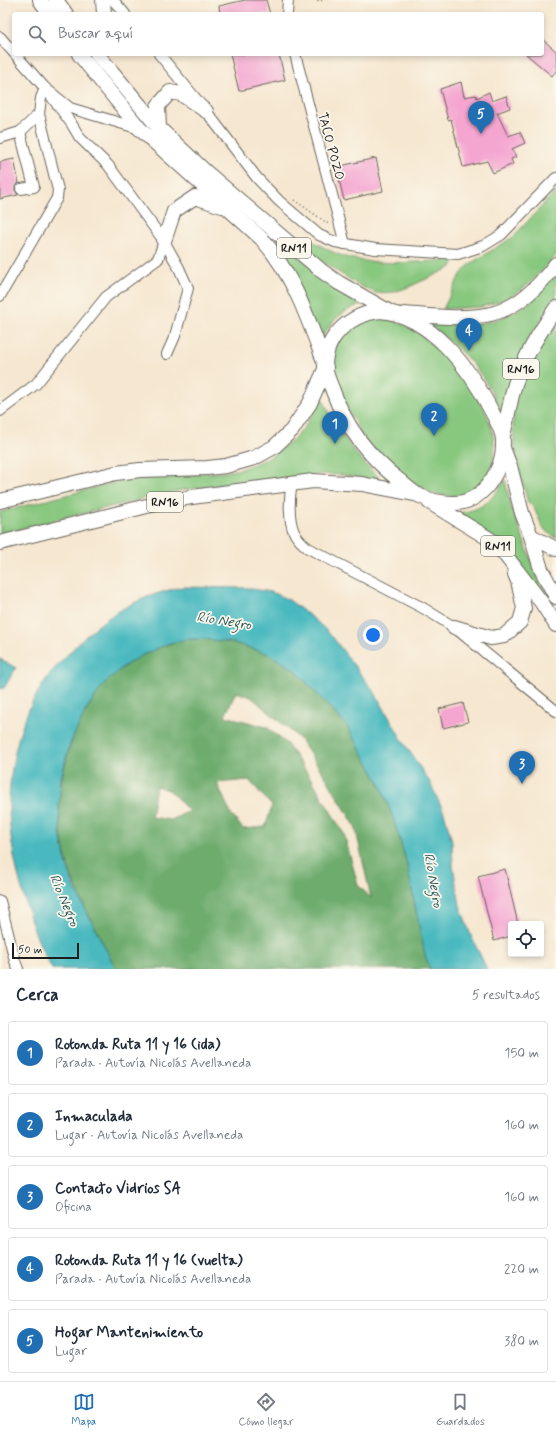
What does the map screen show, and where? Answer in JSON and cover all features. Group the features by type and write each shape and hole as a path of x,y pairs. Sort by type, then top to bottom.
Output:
{"highway":[{"path":"40,0 49,12"},
{"path":"56,0 65,12"},
{"path":"104,0 104,12"},
{"name":"RN11","path":"81,56 140,129 230,209 261,238 277,257 285,269 302,305 326,366 336,400 356,436 376,462 419,496 496,543 542,604 554,623"},
{"name":"RN11","path":"107,61 159,128 206,172 310,262 339,283 392,313 411,320 421,326 440,341 458,359 474,380 486,402 503,442 522,513 541,569 556,597"},
{"path":"159,128 158,106 170,92 181,94 206,110"},
{"path":"164,242 174,211 195,197 230,209"},
{"path":"392,313 439,316 491,314 505,309 524,297 556,264"},
{"name":"RN16","path":"503,442 515,384 531,349 556,308"},
{"name":"RN11","path":"326,366 331,342 342,327 348,322 363,314 380,311 392,313"},
{"path":"0,501 116,473 140,470 226,466 254,458 274,447 292,430 310,403 326,366"},
{"name":"RN11","path":"419,496 454,503 470,500 485,488 494,476 502,458 503,442"},
{"name":"RN16","path":"0,542 147,506 192,497 313,481 362,484 419,496"},
{"path":"531,536 556,549"},
{"path":"454,627 491,638 504,636 520,622 524,608 518,581 507,558"},
{"path":"554,623 556,638"}],"street":[{"path":"113,0 123,12"},
{"path":"287,12 288,0"},
{"path":"0,36 12,50"},
{"path":"18,56 46,88 80,138 108,165 164,242 179,268 188,288 175,336 167,354"},
{"path":"160,56 206,110 257,178 279,201 319,234 335,242 375,250 458,254 493,241 507,230 556,178"},
{"name":"TACO POZO","path":"296,56 345,244"},
{"path":"0,296 57,198 58,190 39,114 39,106 46,88"},
{"path":"46,88 70,108 140,129"},
{"path":"0,138 20,132 39,114"},
{"path":"20,132 34,186 21,189"},
{"path":"0,410 36,384 106,297 158,259 164,242"},
{"path":"292,484 289,496 294,532 308,548 424,608 454,627 556,711"},
{"path":"0,901 18,969"}],"path":[{"path":"318,0 323,0"},
{"path":"293,200 342,233"}],"green space":[{"path":"556,191 556,255 548,265 529,284 507,299 480,307 443,309 458,279 466,268 513,237"},
{"path":"254,223 290,251 366,303 351,308 339,316 329,327 321,340"},
{"path":"305,237 340,255 365,261 404,262 455,260 452,267 409,287 394,292 376,293 360,286 303,247 299,238"},
{"path":"556,273 556,300 540,322 501,414 495,399 481,374 463,353 428,324 429,321 442,324 469,325 496,320 520,309 535,298"},
{"path":"556,314 556,538 543,528 534,508 528,502 517,464 513,422 519,385"},
{"path":"372,317 401,323 426,339 444,355 461,374 476,395 488,417 494,439 493,461 484,481 472,491 447,496 428,491 403,475 371,448 363,437 340,396 331,362 334,348 338,340 351,328"},
{"path":"321,396 334,421 356,454 386,483 343,475 322,474 219,485 182,490 146,498 0,534 0,512 117,482 141,478 224,472 241,469 271,457 295,438 306,425"},
{"path":"505,480 511,506 537,576 556,612 459,513 481,506 496,493"},
{"path":"187,639 204,639 234,643 269,654 295,670 347,726 381,786 393,818 406,860 425,955 430,969 116,969 80,897 67,863 60,821 61,784 64,766 69,749 84,715 103,685 123,667 143,655","holes":["236,692 251,697 299,738 325,776 355,826 371,898 358,885 344,834 312,780 287,744 267,727 225,716","249,780 272,806 265,827 243,829 231,814 217,783","156,786 169,790 189,811 171,820 151,817"]}],"water":[{"name":"Río Negro","path":"182,587 247,588 271,592 289,600 314,619 331,635 375,693 404,743 429,781 444,812 452,841 453,866 460,905 471,936 487,969 430,969 425,955 406,860 393,818 381,786 347,726 295,670 269,654 234,643 204,639 187,639 167,644 124,666 104,684 86,710 70,744 61,778 59,808 61,838 67,866 75,889 116,969 52,969 39,942 29,913 17,872 11,839 9,807 11,773 18,739 30,707 47,678 83,639 108,618 135,602"},
{"path":"0,659 16,668 4,688 0,689"}],"building":[{"path":"245,0 266,0 269,12 220,12 219,6"},
{"path":"544,41 556,51 556,71 552,76 528,56 544,56"},
{"path":"230,56 279,56 285,80 239,91"},
{"path":"461,82 464,97 476,95 477,98 489,92 492,101 506,96 510,108 497,113 508,136 520,132 525,143 512,149 516,157 511,159 513,164 493,173 487,161 463,167 451,119 448,120 440,89"},
{"path":"376,158 383,191 344,200 336,167"},
{"path":"14,159 19,183 15,186 15,190 18,195 0,199 0,162"},
{"path":"463,703 468,722 443,728 439,709"},
{"path":"505,869 517,921 508,921 508,937 494,941 478,876"}],"place":[{"name":"Hogar Mantenimiento","path":"481,134"},
{"name":"Rotonda Ruta 11 y 16 (vuelta)","path":"469,351"},
{"name":"Inmaculada","path":"434,436"},
{"name":"Rotonda Ruta 11 y 16 (ida)","path":"335,444"},
{"name":"Contacto Vidrios SA","path":"522,784"}]}
